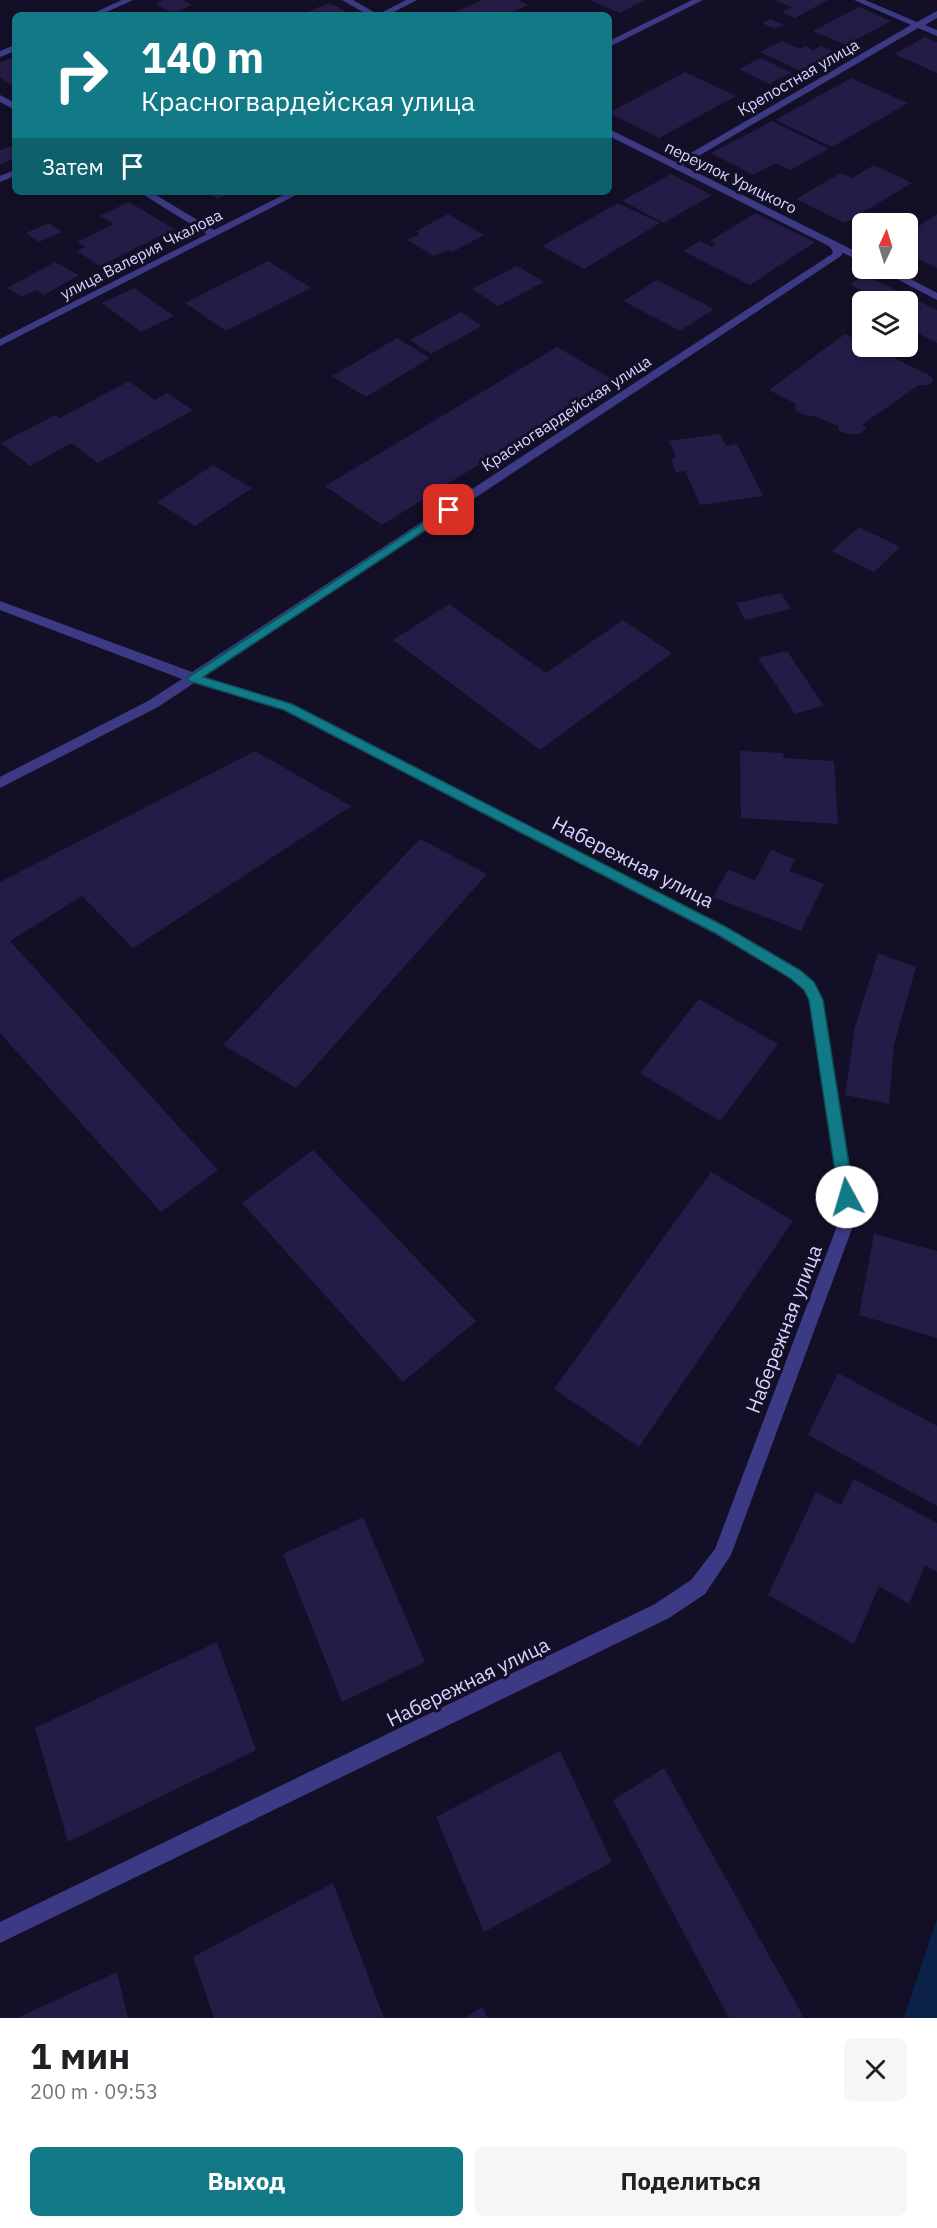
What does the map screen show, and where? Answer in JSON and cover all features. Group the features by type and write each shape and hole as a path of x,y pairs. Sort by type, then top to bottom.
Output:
{"street":[{"path":"100,12 129,0"},
{"path":"346,0 369,12"},
{"path":"387,12 413,0"},
{"path":"612,43 699,0"},
{"path":"858,0 937,33"},
{"name":"Крепостная улица","path":"675,166 937,14"},
{"name":"переулок Урицкого","path":"612,134 852,255"},
{"path":"149,195 214,234"},
{"name":"улица Валерия Чкалова","path":"0,343 291,195"},
{"name":"Красногвардейская улица","path":"0,783 153,704 836,256 836,248"},
{"path":"902,279 937,297"},
{"name":"Набережная улица","path":"0,605 193,678 288,707 722,931 780,964 809,986 816,1000 847,1197 845,1226 722,1555 698,1587 662,1611 0,1934"}],"water":[{"path":"937,1919 937,2018 904,2018"}],"building":[{"path":"164,0 182,0 192,5 171,12 155,4"},
{"path":"482,0 518,0 528,5 513,12 455,12"},
{"path":"589,0 645,0 620,13"},
{"path":"775,0 828,0 795,18 782,12 792,7"},
{"path":"329,3 346,11 311,12 309,11"},
{"path":"859,7 891,21 846,45 813,31"},
{"path":"771,19 784,25 775,29 762,23"},
{"path":"925,37 937,42 937,73 894,54"},
{"path":"782,41 800,49 805,46 813,50 821,46 840,54 805,73 760,52"},
{"path":"12,57 12,85 0,78 0,63"},
{"path":"761,58 791,73 769,84 739,69"},
{"path":"685,72 736,96 659,138 612,114 612,111"},
{"path":"851,78 908,103 832,147 775,120"},
{"path":"772,121 829,149 790,170 776,163 753,175 711,153"},
{"path":"12,146 12,159 0,165 0,150"},
{"path":"874,165 912,183 862,213 852,213 852,219 845,223 796,199 841,173 852,178"},
{"path":"671,174 712,195 664,223 622,201"},
{"path":"211,195 227,195 218,199"},
{"path":"129,202 174,229 100,266 77,251 85,247 77,242 114,224 100,216"},
{"path":"618,203 660,223 584,269 542,246"},
{"path":"755,213 815,242 750,285 683,251 700,241 712,247 716,244 710,241"},
{"path":"448,214 484,235 452,252 448,250 434,256 407,240 420,234 416,231"},
{"path":"937,214 937,268 918,259 918,226"},
{"path":"49,223 62,232 39,242 26,233"},
{"path":"268,261 311,288 226,331 185,303"},
{"path":"55,262 79,275 44,295 36,290 22,297 7,288"},
{"path":"517,266 544,282 498,306 472,289"},
{"path":"858,279 873,279 898,291 862,291 850,284"},
{"path":"657,280 714,309 680,331 623,301"},
{"path":"134,288 174,316 141,332 102,303"},
{"path":"918,301 937,310 937,343 918,333"},
{"path":"461,312 482,326 431,354 410,340"},
{"path":"845,334 852,338 852,357 892,357 931,376 933,382 928,385 919,385 863,424 866,429 859,434 839,431 838,426 814,416 805,415 795,410 796,404 769,390"},
{"path":"397,338 430,358 366,397 332,376"},
{"path":"557,347 614,380 382,525 325,486"},
{"path":"129,381 155,400 167,393 193,410 98,463 71,443 30,466 1,443 55,415 60,418"},
{"path":"720,434 726,446 737,444 763,496 700,505 685,471 676,472 671,460 676,457 669,441"},
{"path":"213,465 252,488 195,526 157,502"},
{"path":"859,527 900,547 874,572 832,551"},
{"path":"781,593 791,609 745,620 736,603"},
{"path":"449,604 546,673 623,620 672,653 540,750 393,640"},
{"path":"787,651 824,706 795,714 758,658"},
{"path":"255,751 351,806 133,948 82,896 10,941 218,1170 161,1212 0,1033 0,882"},
{"path":"740,751 783,753 784,758 834,761 838,824 741,818"},
{"path":"420,839 487,874 296,1088 223,1045"},
{"path":"771,850 795,859 789,871 824,884 801,931 713,897 728,870 755,880"},
{"path":"878,953 916,967 894,1045 889,1104 845,1095 855,1027"},
{"path":"699,999 778,1044 720,1121 640,1073"},
{"path":"313,1150 476,1321 403,1382 242,1203"},
{"path":"711,1172 793,1221 639,1447 554,1389"},
{"path":"874,1234 937,1251 937,1338 859,1315"},
{"path":"838,1373 937,1426 937,1506 808,1435"},
{"path":"854,1479 937,1523 937,1572 925,1565 909,1604 879,1586 854,1644 768,1595 816,1492 841,1505"},
{"path":"363,1517 425,1662 342,1702 283,1554"},
{"path":"217,1642 256,1750 68,1842 35,1728"},
{"path":"560,1751 612,1862 484,1932 436,1817"},
{"path":"664,1768 803,2016 800,2018 729,2018 613,1800"},
{"path":"333,1883 384,2018 214,2018 193,1957"},
{"path":"117,1972 128,2018 17,2018"},
{"path":"482,2007 488,2018 465,2018"}],"route":[{"path":"449,510 193,678 288,707 722,931 795,974 809,986 816,1000 847,1197"}]}
